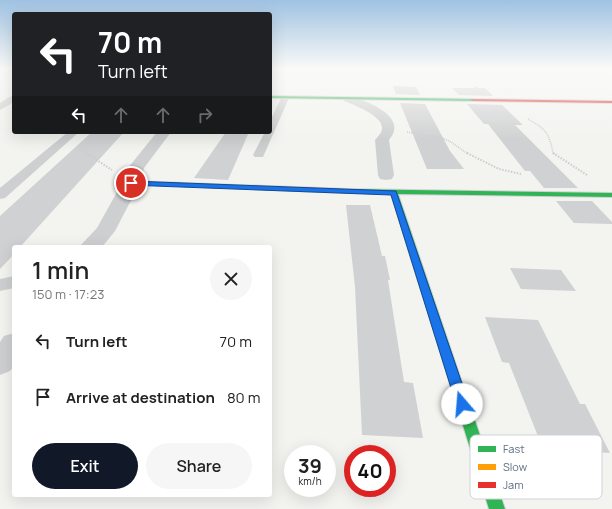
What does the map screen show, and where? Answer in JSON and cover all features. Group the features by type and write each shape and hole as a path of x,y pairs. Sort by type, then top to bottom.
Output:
{"street":[{"path":"272,97 612,102"},
{"path":"348,99 369,107 380,114 388,124 388,132 382,140 386,175"},
{"path":"92,245 105,231 131,183 136,168 162,134"},
{"path":"131,183 394,193 612,195"},
{"path":"394,193 473,435"},
{"path":"0,363 12,347"},
{"path":"494,499 497,509"}],"lane":[{"path":"272,127 285,98"},
{"path":"0,107 12,99"},
{"path":"259,155 269,134"},
{"path":"0,195 70,136"},
{"path":"0,285 12,282"}],"path":[{"path":"524,101 526,118 547,129 551,140 553,153 592,177"},
{"path":"388,132 412,133 442,138 451,142 472,157 499,169 527,175"},
{"path":"70,136 131,183"}],"building":[{"path":"396,93 419,93 420,95"},
{"path":"457,93 490,93 493,96 459,95"},
{"path":"400,103 425,104 450,151 464,169 427,169"},
{"path":"467,104 502,105 523,125 515,125 578,188 544,188 530,171 525,171 488,124 484,124"},
{"path":"90,134 122,134 22,245 12,245 12,256 0,269 0,216"},
{"path":"225,134 248,134 228,180 194,178"},
{"path":"556,201 592,201 612,222 612,224 574,223"},
{"path":"346,205 370,205 382,256 385,256 390,280 388,280 404,382 413,383 423,438 362,435 355,287"},
{"path":"510,268 561,270 576,291 521,289"},
{"path":"485,317 538,320 580,404 585,404 601,435 537,435 509,363 502,362"},
{"path":"602,437 610,453 602,453"}],"traffic: fast":[{"path":"272,97 473,100"},
{"path":"347,191 612,195"},
{"path":"394,193 473,435"},
{"path":"494,499 497,509"}],"traffic: slow":[{"path":"131,183 347,191"}],"traffic: jam":[{"path":"473,100 612,102"}],"route":[{"path":"131,183 394,193 462,404"}]}
